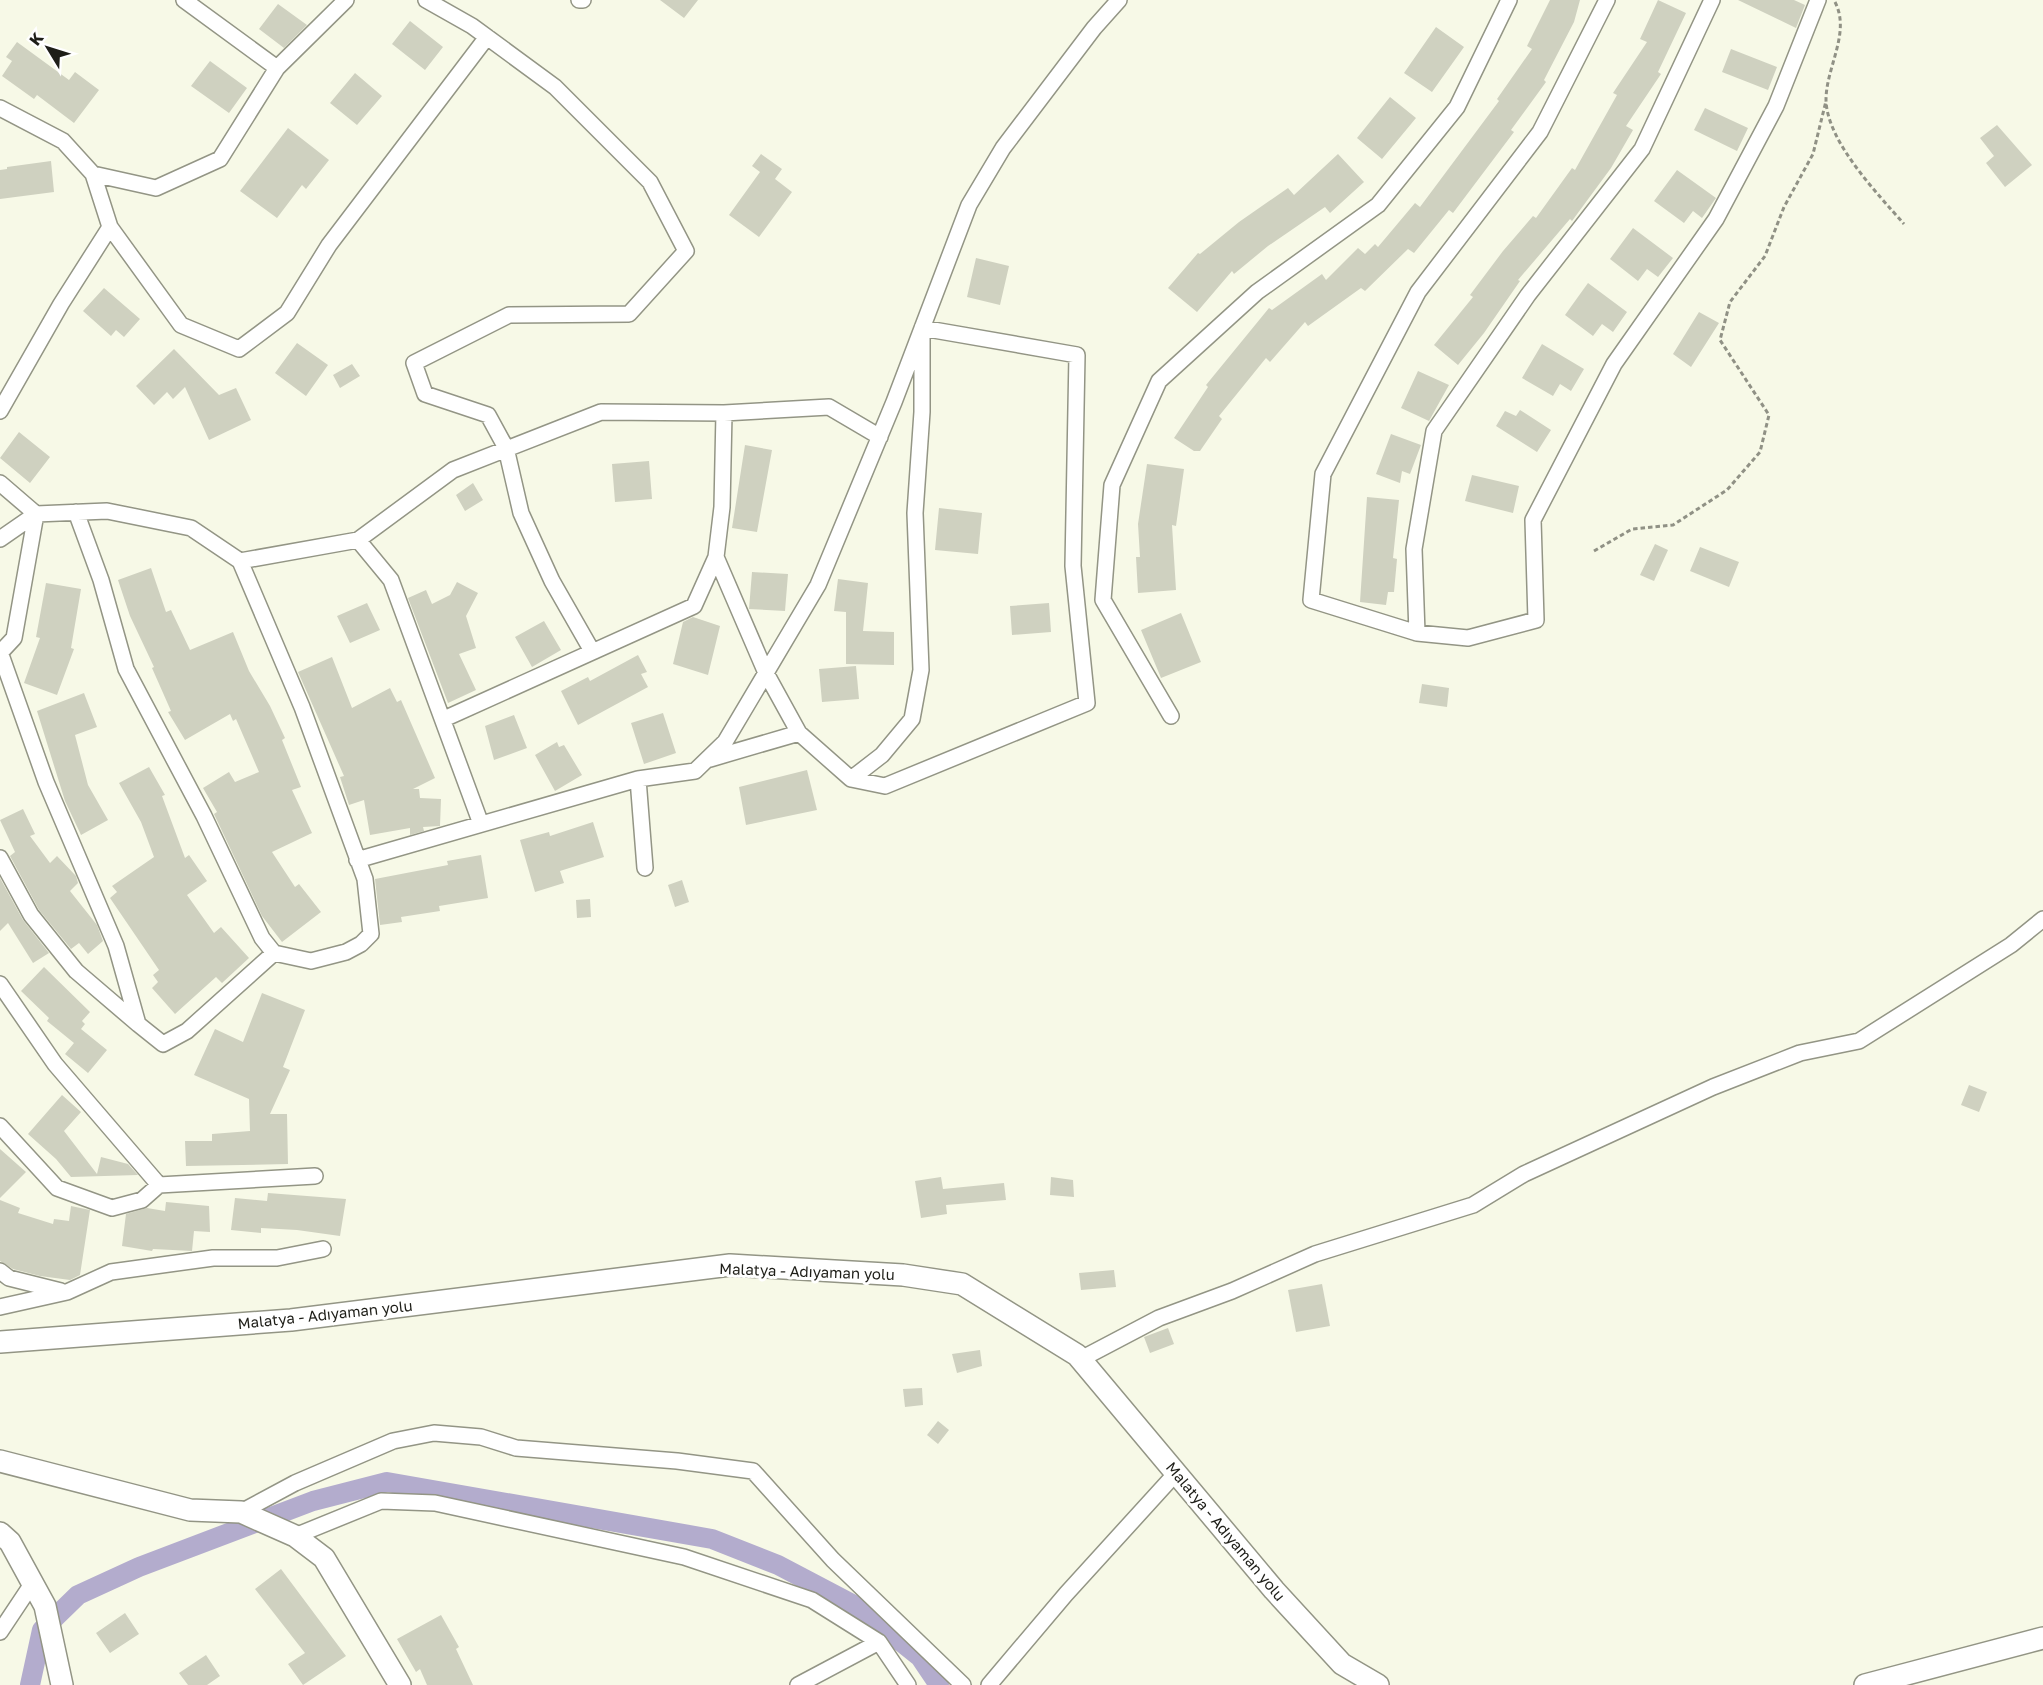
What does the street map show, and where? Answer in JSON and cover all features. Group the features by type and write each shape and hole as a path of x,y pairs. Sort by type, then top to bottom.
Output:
{"main road":[{"name":"Malatya - Adıyaman yolu","path":"0,1342 291,1320 730,1265 903,1275 962,1284 1030,1324 1081,1359 1274,1590 1342,1664 1378,1685"},
{"path":"0,1461 190,1510 245,1514 295,1536 324,1558 400,1685"},
{"path":"0,1533 10,1542 45,1606 58,1679"},
{"path":"1865,1685 2043,1638"}],"street":[{"path":"184,0 277,68"},
{"path":"93,174 156,188 219,159 277,68 346,0"},
{"path":"426,0 487,38 555,87 650,182 686,252 629,314 509,315 414,363 425,394 488,416 506,448 521,513 552,581 592,651"},
{"path":"357,860 638,779 695,771 725,742 818,585 880,437 969,205 1003,148 1094,28 1119,0"},
{"path":"1171,716 1103,600 1112,485 1159,381 1257,292 1378,205 1457,107 1509,0"},
{"path":"1607,0 1540,132 1418,292 1323,474 1311,600 1417,633 1468,639 1536,620 1533,520 1614,364 1716,219 1776,106 1818,0"},
{"path":"1417,633 1414,549 1434,431 1528,295 1642,149 1712,0"},
{"path":"0,108 63,141 93,174 110,227 181,325 239,349 287,313 329,245 487,38"},
{"path":"0,411 61,304 110,227"},
{"path":"851,779 882,755 912,719 921,670 915,513 922,412 922,328"},
{"path":"716,557 766,673 799,733 851,779 885,786 1087,703 1074,566 1077,355 922,328"},
{"path":"240,561 358,540 453,470 602,412 724,413 829,407 880,437"},
{"path":"444,719 694,606 716,557 723,486 724,413"},
{"path":"0,483 36,514"},
{"path":"0,539 36,514 76,512 107,511 191,528 240,561 302,707 365,879 371,934 361,944 346,952 311,961 274,953 262,938 204,816 126,669 100,580 76,512"},
{"path":"36,514 14,638 0,653 46,782 116,945 138,1024"},
{"path":"358,540 391,580 481,824"},
{"path":"707,760 799,733"},
{"path":"638,779 645,868"},
{"path":"0,858 31,915 76,971 163,1044 187,1030 274,953"},
{"path":"1081,1359 1159,1318 1232,1291 1315,1254 1473,1205 1524,1174 1713,1087 1800,1053 1859,1041 2011,945 2043,919"},
{"path":"0,984 55,1064 159,1185"},
{"path":"0,1126 57,1188 112,1208 142,1200 159,1185 315,1176"},
{"path":"0,1307 67,1292 111,1272 213,1258 277,1258 323,1249"},
{"path":"0,1271 9,1278 67,1292"},
{"path":"245,1514 295,1483 393,1441 434,1433 481,1437 516,1448 677,1461 753,1471 833,1560 963,1685"},
{"path":"989,1685 1177,1472"},
{"path":"295,1536 381,1501 435,1503 684,1557 812,1600 879,1642 908,1685"},
{"path":"0,1632 32,1584"},
{"path":"798,1685 879,1642"}],"path":[{"path":"1594,551 1632,529 1673,525 1727,490 1760,452 1769,415 1720,340 1730,302 1765,256 1784,207 1813,154 1826,101 1842,16 1834,0"},
{"path":"1826,101 1834,130 1862,175 1904,224"}],"building":[{"path":"660,0 698,0 684,18"},
{"path":"1550,0 1580,0 1574,22 1544,80 1546,82 1511,130 1514,132 1453,213 1449,210 1414,253 1408,249 1365,291 1361,288 1308,326 1305,322 1270,362 1266,358 1219,416 1222,419 1200,451 1194,451 1174,438 1208,387 1206,385 1269,308 1272,310 1322,274 1326,280 1358,248 1365,254 1375,244 1378,247 1415,203 1420,207 1499,101 1497,99 1532,49 1527,46"},
{"path":"1658,0 1686,13 1658,72 1661,74 1626,126 1633,130 1611,168 1572,221 1570,219 1518,280 1520,281 1484,333 1458,365 1434,345 1473,297 1470,295 1503,251 1533,216 1536,218 1572,168 1575,170 1617,95 1613,93 1647,42 1640,39"},
{"path":"1738,0 1794,0 1805,5 1796,28"},
{"path":"278,4 307,25 284,48 259,29"},
{"path":"410,21 443,47 425,70 392,44"},
{"path":"1436,27 1464,47 1432,92 1404,73"},
{"path":"17,42 69,80 75,72 99,90 74,123 37,95 34,99 2,76 12,61 6,57"},
{"path":"1731,49 1777,67 1768,90 1722,72"},
{"path":"210,61 247,88 229,113 191,86"},
{"path":"355,73 382,96 357,125 330,103"},
{"path":"1390,97 1416,118 1382,159 1357,138"},
{"path":"1705,108 1748,128 1737,151 1694,130"},
{"path":"1997,125 2032,165 2005,187 1986,163 1994,156 1980,138"},
{"path":"288,128 329,160 306,189 302,185 277,218 240,191"},
{"path":"761,154 782,169 775,179 792,192 759,237 729,215 760,172 752,166"},
{"path":"1338,154 1364,182 1330,213 1325,207 1268,246 1234,274 1232,271 1197,312 1168,288 1198,253 1200,254 1239,222 1288,188 1294,195"},
{"path":"51,161 54,192 0,199 0,170"},
{"path":"1677,170 1716,198 1702,218 1693,211 1684,223 1654,201"},
{"path":"1633,228 1673,258 1658,277 1647,269 1638,281 1610,259"},
{"path":"976,258 1009,266 1000,305 967,297"},
{"path":"1588,283 1627,312 1613,332 1602,324 1593,336 1565,315"},
{"path":"104,288 140,319 124,337 116,330 111,336 83,311"},
{"path":"1699,312 1719,323 1691,367 1673,354"},
{"path":"297,343 328,365 306,396 275,373"},
{"path":"1542,344 1584,369 1571,391 1560,384 1553,396 1522,378"},
{"path":"174,349 219,395 236,388 251,420 209,440 185,387 173,399 167,392 154,405 136,386"},
{"path":"352,364 360,376 340,388 333,375"},
{"path":"1418,371 1449,385 1429,421 1401,408"},
{"path":"1520,410 1551,430 1537,452 1496,426 1505,411 1516,416"},
{"path":"19,432 50,457 30,483 0,458"},
{"path":"1391,434 1421,445 1410,474 1402,471 1400,483 1376,474"},
{"path":"745,445 772,450 757,532 732,528"},
{"path":"649,461 652,499 615,502 612,464"},
{"path":"1147,464 1184,469 1176,526 1172,525 1176,590 1138,593 1136,557 1140,557 1138,524"},
{"path":"1472,475 1519,486 1513,513 1465,501"},
{"path":"473,483 483,500 465,511 456,495"},
{"path":"1367,497 1399,500 1393,558 1397,559 1394,592 1388,592 1386,605 1360,602"},
{"path":"939,508 982,513 978,554 935,550"},
{"path":"1655,544 1668,550 1654,581 1640,575"},
{"path":"1700,547 1739,562 1729,587 1690,571"},
{"path":"151,568 166,612 171,610 190,650 233,632 249,671 270,706 285,738 282,740 301,787 292,790 312,833 272,852 295,887 299,884 321,912 282,942 262,916 214,814 217,812 203,788 229,772 235,782 259,772 236,719 233,721 230,714 185,740 168,712 171,711 152,668 154,667 130,616 118,580"},
{"path":"752,572 788,574 785,611 749,609"},
{"path":"838,579 868,583 863,631 894,632 894,665 846,664 846,612 834,611"},
{"path":"457,582 478,593 466,616 476,648 459,654 476,690 448,703 408,598 426,590 432,604 450,595"},
{"path":"46,583 81,589 71,648 74,649 57,695 24,683 40,638 36,637"},
{"path":"367,603 380,630 350,643 337,616"},
{"path":"1049,603 1051,632 1012,635 1010,606"},
{"path":"1181,613 1201,662 1161,678 1141,630"},
{"path":"693,617 720,626 708,675 673,664 683,622"},
{"path":"544,621 561,650 532,667 515,637"},
{"path":"638,655 647,672 641,674 648,687 578,725 561,691 588,677 590,681"},
{"path":"332,657 352,708 390,688 397,702 401,700 435,778 413,789 419,789 420,798 441,799 440,826 423,827 424,831 410,835 410,828 370,835 364,800 349,805 340,777 344,776 298,672"},
{"path":"856,666 859,699 822,702 819,669"},
{"path":"1422,684 1449,688 1447,707 1419,703"},
{"path":"84,693 97,727 75,735 88,785 108,820 81,835 65,801 37,711"},
{"path":"663,713 676,753 644,764 631,723"},
{"path":"514,715 527,748 494,760 485,726"},
{"path":"557,742 559,747 564,745 582,775 555,791 535,755"},
{"path":"149,767 165,795 162,796 185,858 189,855 207,881 187,895 214,933 221,927 249,958 222,983 216,977 175,1014 152,988 158,982 153,975 159,970 110,898 117,892 112,886 154,857 141,822 119,783"},
{"path":"807,770 817,810 746,825 739,787"},
{"path":"23,809 35,834 30,836 50,863 57,856 76,876 78,883 70,891 97,925 103,941 88,954 79,943 71,949 39,910 10,856 15,852 0,820"},
{"path":"593,822 604,857 560,871 564,883 535,892 520,840 549,832 550,836"},
{"path":"481,855 488,898 439,906 440,911 401,917 402,922 380,925 375,879 448,865 447,861"},
{"path":"0,878 23,920 49,953 33,963 8,923 0,931"},
{"path":"682,880 689,902 675,907 668,885"},
{"path":"590,899 591,917 577,918 576,900"},
{"path":"44,967 90,1012 82,1021 85,1024 81,1029 107,1050 88,1073 65,1054 74,1043 47,1021 49,1018 21,991"},
{"path":"262,993 305,1010 283,1067 290,1070 270,1114 287,1114 288,1164 186,1166 185,1141 212,1141 212,1134 250,1131 249,1099 194,1075 215,1029 243,1042"},
{"path":"1969,1085 1987,1092 1979,1112 1961,1105"},
{"path":"62,1095 81,1112 64,1131 97,1174 101,1157 128,1164 138,1175 71,1177 56,1159 28,1134"},
{"path":"0,1149 26,1172 0,1198"},
{"path":"941,1177 943,1189 1004,1183 1006,1200 946,1205 947,1214 921,1218 915,1181"},
{"path":"1051,1177 1073,1180 1074,1197 1050,1195"},
{"path":"268,1193 346,1199 340,1236 261,1228 261,1233 231,1230 235,1198 267,1201"},
{"path":"0,1200 20,1208 18,1213 53,1224 54,1219 69,1221 71,1206 90,1210 80,1275 70,1280 40,1276 13,1269 0,1261"},
{"path":"166,1202 209,1206 210,1232 194,1231 192,1251 153,1249 152,1251 122,1246 126,1214 147,1208 165,1211"},
{"path":"1114,1270 1116,1287 1081,1290 1079,1273"},
{"path":"1322,1284 1330,1326 1296,1332 1288,1290"},
{"path":"1168,1328 1174,1344 1150,1353 1144,1337"},
{"path":"980,1350 982,1366 957,1373 952,1354"},
{"path":"922,1388 923,1405 905,1407 903,1389"},
{"path":"938,1421 949,1430 938,1444 927,1435"},
{"path":"281,1569 346,1656 303,1685 288,1664 305,1653 255,1589"},
{"path":"125,1613 139,1634 110,1653 96,1633"},
{"path":"441,1615 459,1647 456,1649 473,1685 427,1685 420,1669 416,1672 397,1639"},
{"path":"206,1655 220,1676 207,1685 188,1685 179,1673"}],"waterway":[{"path":"30,1685 42,1630 78,1595 139,1567 313,1501 387,1482 712,1539 778,1565 856,1606 920,1657 939,1685"}]}
